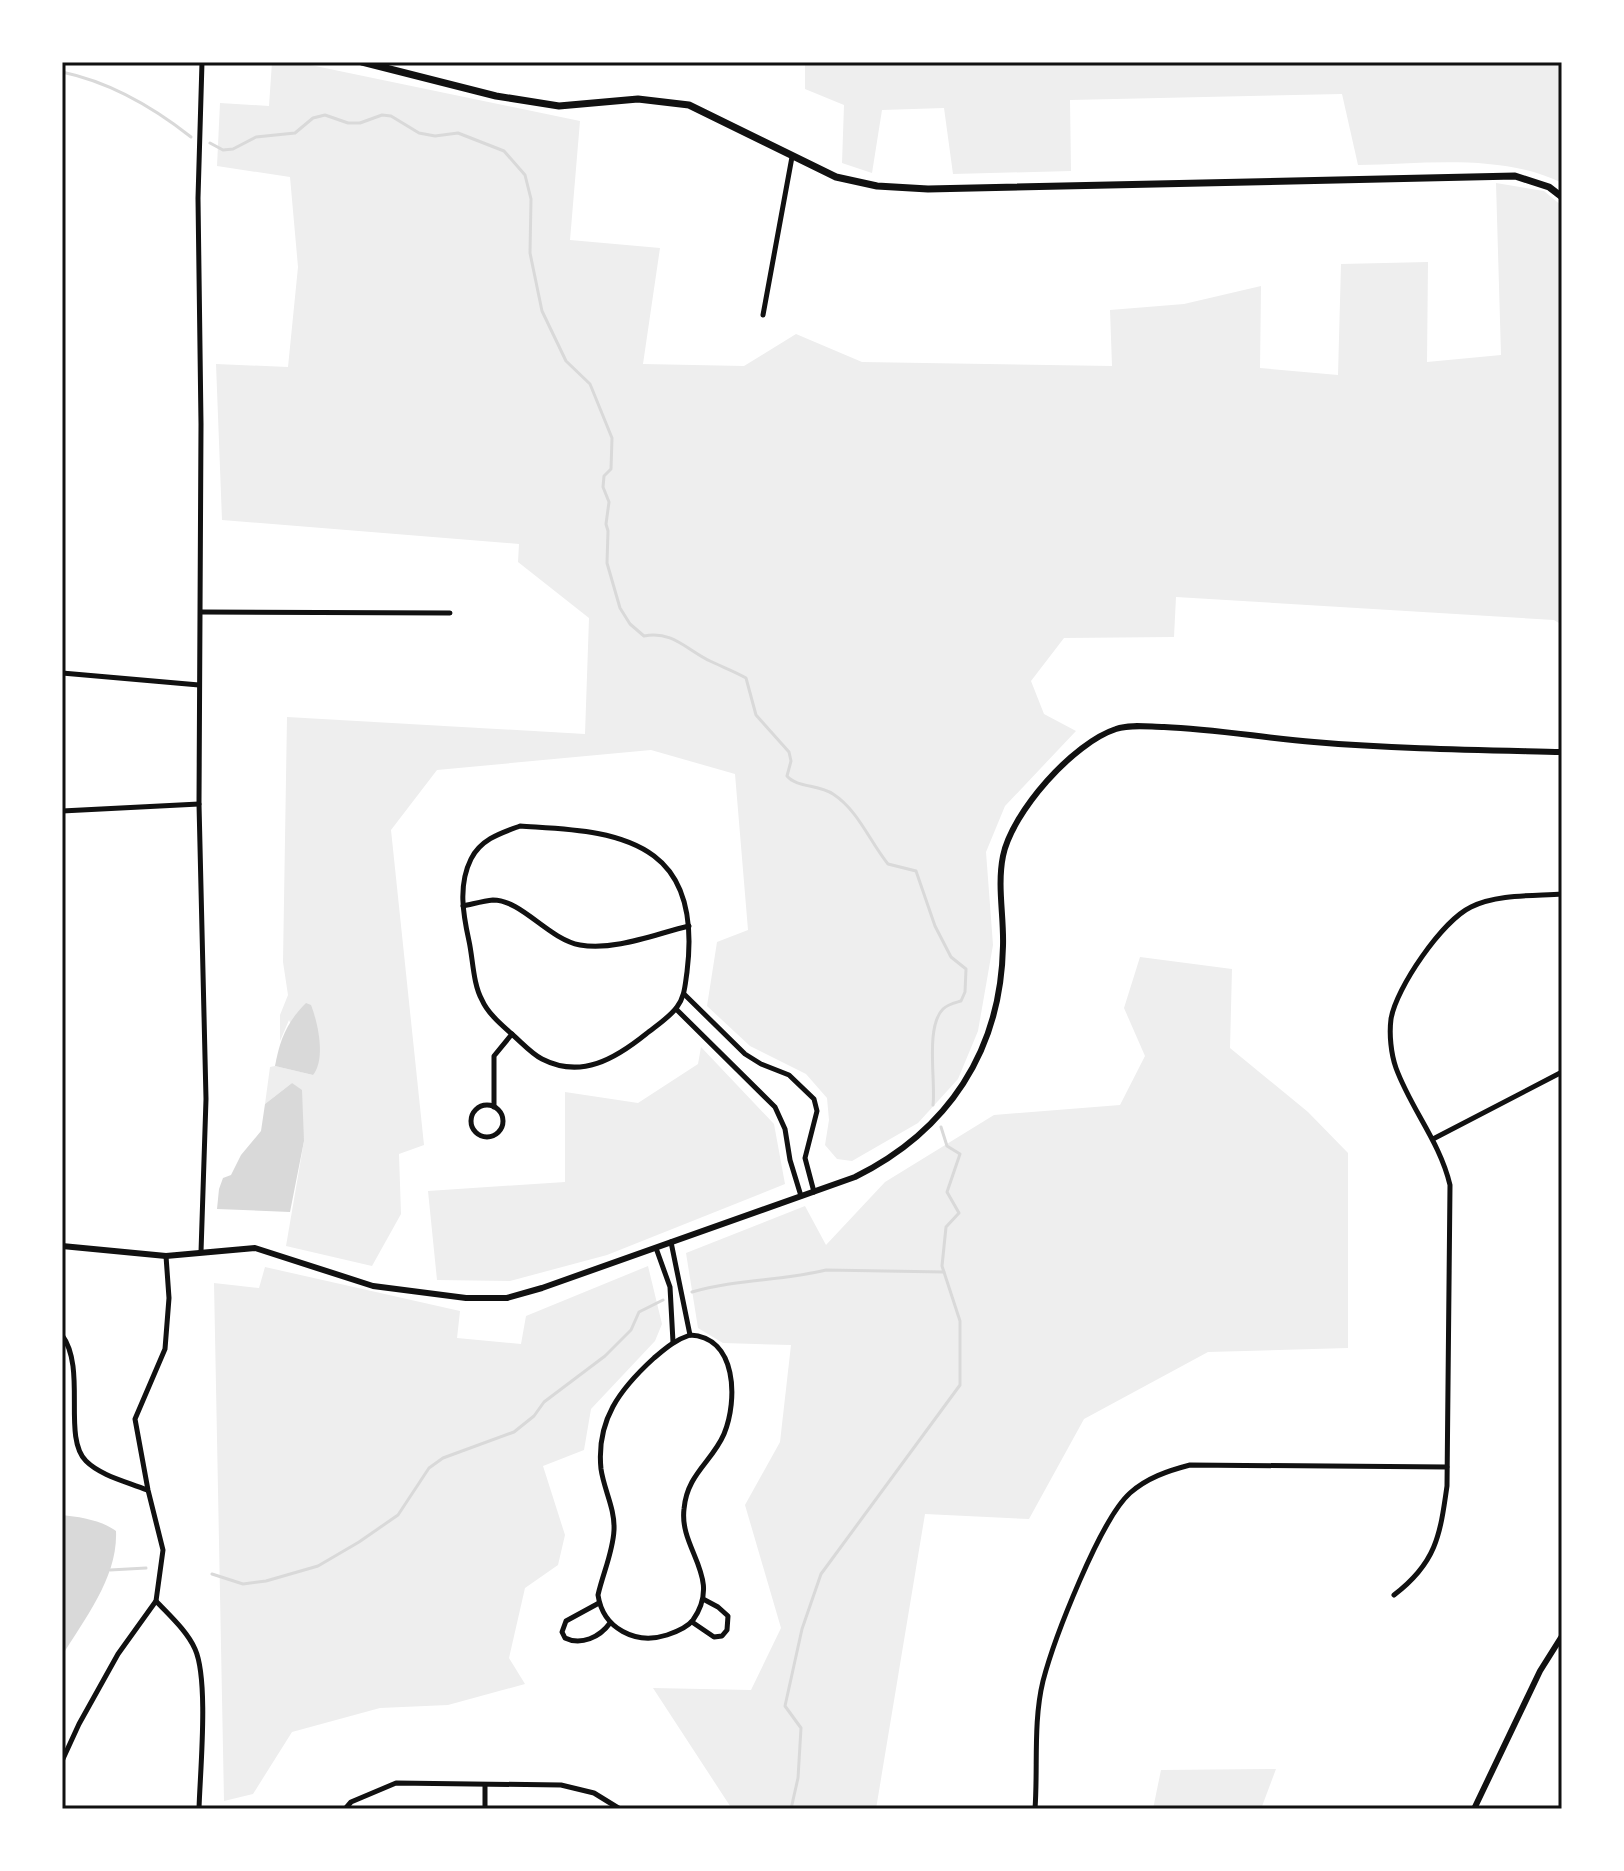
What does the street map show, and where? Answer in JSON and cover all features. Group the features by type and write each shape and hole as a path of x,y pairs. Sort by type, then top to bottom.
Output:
{"main road":[{"path":"362,62 496,96 559,106 638,99 689,105 792,157 836,177 865,185 944,189 1515,176 1549,187 1562,197"}],"street":[{"path":"201,1252 206,1099 199,804 201,250 198,198 202,62"},
{"path":"763,315 792,157"},
{"path":"201,612 450,613"},
{"path":"62,673 199,685"},
{"path":"62,1246 166,1256 255,1248 373,1286 466,1298 507,1298 855,1177 895,1153 935,1119 966,1083 982,1049 1000,981 1003,948 1000,872 1008,839 1022,813 1055,773 1091,741 1118,728 1149,727 1314,742 1562,752"},
{"path":"62,811 199,804"},
{"path":"520,826 557,829 628,842 655,856 680,890 689,926 691,939 684,994 676,1009 619,1055 584,1068 566,1067 540,1059 499,1023 481,1000 462,889 466,870 482,844 520,826"},
{"path":"1394,1595 1414,1579 1433,1552 1442,1526 1447,1467 1450,1185 1445,1163 1396,1068 1390,1040 1391,1018 1399,996 1435,936 1455,916 1473,905 1562,894"},
{"path":"463,906 494,900 514,905 532,921 580,945 606,946 689,926"},
{"path":"684,994 745,1054 789,1075 814,1099 817,1111 805,1164 814,1192"},
{"path":"676,1009 775,1107 785,1129 801,1196"},
{"path":"494,1107 494,1056 512,1034"},
{"path":"1433,1139 1562,1072"},
{"path":"484,1105 494,1107 501,1114 502,1125 496,1134 480,1135 473,1128 473,1114 484,1105"},
{"path":"671,1242 690,1335"},
{"path":"656,1248 670,1287 673,1342"},
{"path":"62,1761 118,1654 156,1601 163,1550 135,1419 165,1349 169,1298 166,1256"},
{"path":"62,1335 72,1353 74,1365 79,1452 94,1467 148,1490"},
{"path":"690,1335 707,1339 724,1352 731,1392 723,1437 697,1471 687,1490 684,1506 686,1535 704,1579 703,1599 692,1622 659,1637 638,1638 620,1632 610,1623 599,1603 614,1529 612,1506 601,1471 601,1447 605,1420 613,1403 630,1380 673,1342 690,1335"},
{"path":"1035,1809 1038,1715 1043,1682 1091,1558 1114,1510 1131,1492 1159,1473 1190,1465 1447,1467"},
{"path":"692,1622 714,1637 722,1636 727,1630 728,1616 703,1599"},
{"path":"156,1601 191,1642 202,1675 199,1809"},
{"path":"599,1603 566,1621 562,1632 565,1638 577,1642 591,1638 600,1634 610,1623"},
{"path":"1474,1809 1540,1671 1562,1636"},
{"path":"345,1809 351,1802 396,1783 561,1785 594,1793 620,1809"},
{"path":"485,1785 485,1809"}],"shaded area":[{"path":"272,62 296,62 580,121 570,240 660,248 643,364 744,366 796,334 862,362 1112,366 1110,310 1184,304 1261,286 1260,368 1338,375 1341,264 1428,262 1427,362 1501,355 1496,183 1544,191 1562,206 1562,625 1554,620 1176,597 1174,637 1064,638 1031,681 1044,714 1076,731 1005,806 986,852 993,945 978,1031 958,1079 918,1123 852,1161 837,1159 825,1145 829,1120 827,1098 806,1074 750,1046 707,1006 717,942 748,930 735,774 651,750 437,770 391,830 424,1145 399,1154 401,1214 372,1266 286,1246 304,1141 292,1083 265,1104 270,1067 313,1075 289,1020 280,1041 280,1015 288,995 283,962 287,717 585,734 589,618 518,562 519,544 222,520 216,364 288,367 298,267 290,177 217,166 220,103 269,106"},
{"path":"805,62 1562,62 1562,183 1514,167 1488,164 1435,162 1358,165 1342,94 1070,100 1071,171 953,174 944,108 882,110 872,173 842,163 844,105 805,89"},
{"path":"1140,957 1232,969 1230,1048 1308,1112 1348,1153 1348,1348 1208,1352 1084,1419 1029,1519 925,1514 876,1809 732,1809 653,1688 751,1690 781,1628 745,1505 780,1442 791,1345 723,1343 698,1328 686,1253 805,1206 826,1245 885,1182 994,1115 1120,1105 1145,1056 1124,1008"},
{"path":"306,1003 311,1005 320,1041 319,1060 313,1075 275,1066 285,1032"},
{"path":"701,1047 774,1124 785,1184 607,1255 510,1281 437,1280 428,1191 565,1182 565,1092 638,1103 698,1064"},
{"path":"292,1083 302,1090 304,1141 290,1212 217,1209 223,1178 231,1175 241,1155 261,1131 265,1104"},
{"path":"648,1266 662,1324 655,1341 591,1409 584,1450 543,1466 565,1535 558,1565 525,1588 509,1658 525,1684 448,1705 380,1708 292,1732 253,1794 224,1801 214,1283 259,1288 265,1267 460,1311 457,1338 521,1344 526,1316"},
{"path":"62,1515 97,1522 116,1531 112,1565 106,1581 62,1656"},
{"path":"1276,1769 1261,1809 1153,1809 1161,1770"}],"waterway":[{"path":"62,72 97,82 130,97 191,137"},
{"path":"210,143 223,150 233,149 256,137 295,133 313,118 325,115 348,123 360,123 382,115 391,116 419,133 435,136 458,133 504,151 525,175 531,199 530,253 542,311 566,361 590,384 612,438 611,469 604,476 603,487 609,502 607,563 620,608 630,624 644,636 671,638 746,678 756,715 789,752 791,761 787,776 833,794 857,817 888,864 916,871 935,926 951,957 966,969 965,992 961,1001 943,1009 934,1028 933,1105"},
{"path":"791,1809 798,1778 801,1728 785,1706 802,1629 821,1574 960,1385 960,1321 942,1266 946,1227 959,1213 947,1192 960,1154 947,1146 941,1127"},
{"path":"692,1292 826,1270 944,1272"},
{"path":"212,1574 243,1584 266,1581 318,1566 359,1542 398,1515 429,1468 443,1458 514,1432 534,1416 544,1402 605,1356 631,1330 639,1312 663,1300"},
{"path":"110,1570 146,1568"}]}
